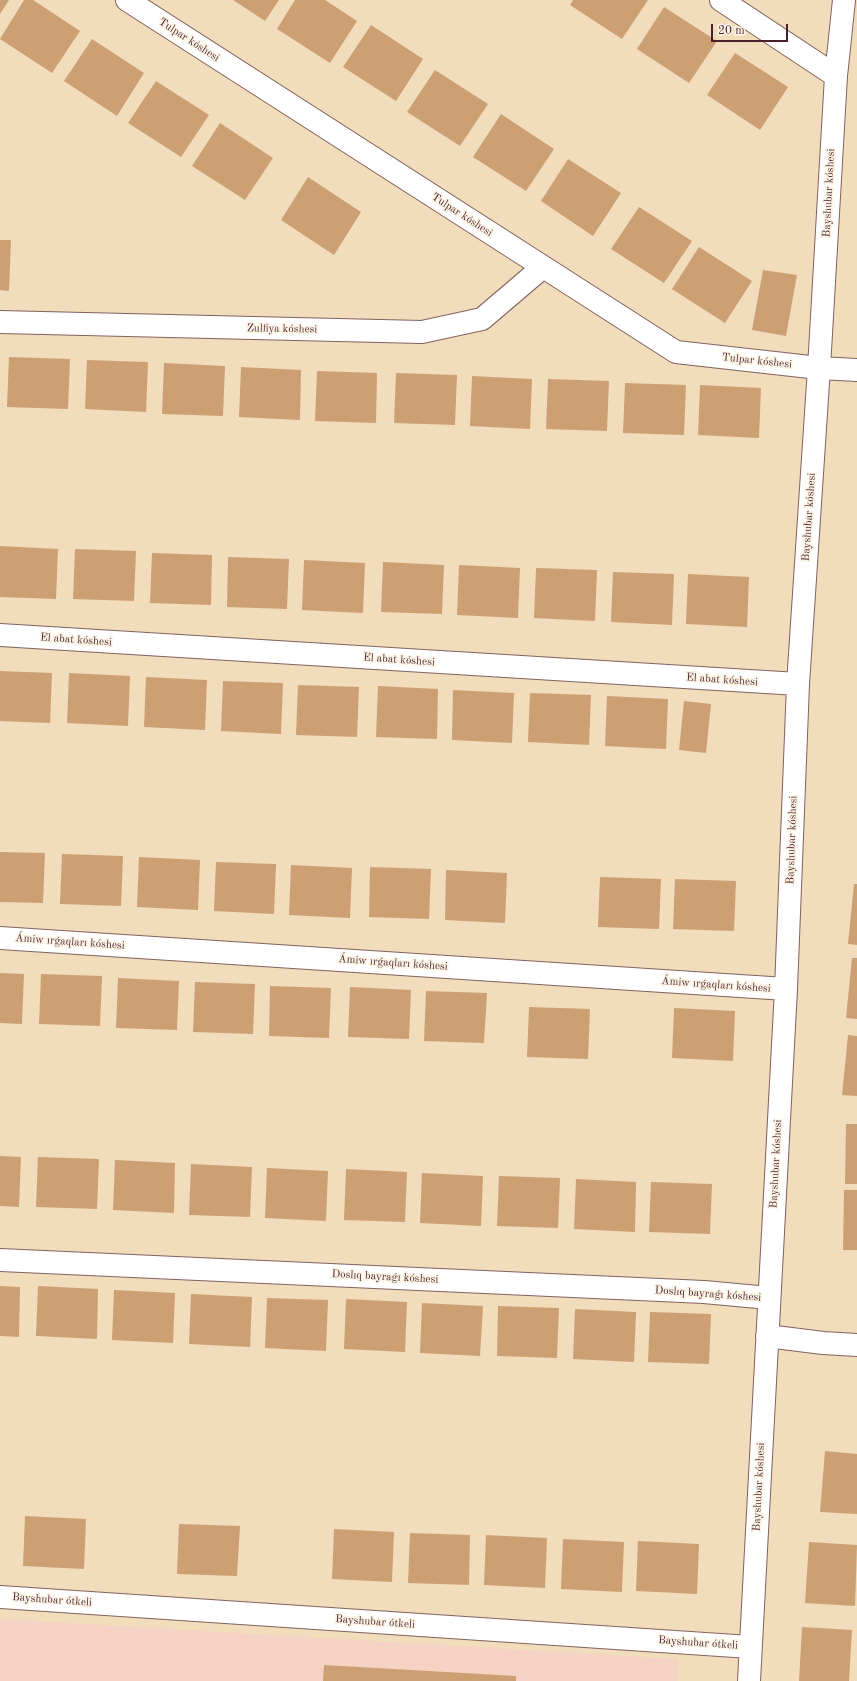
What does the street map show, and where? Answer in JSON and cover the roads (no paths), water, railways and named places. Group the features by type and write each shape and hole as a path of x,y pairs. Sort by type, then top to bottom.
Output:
{"street":[{"name":"Tulpar kóshesi","path":"127,0 676,352 819,368 857,370"},
{"path":"721,0 836,76"},
{"name":"Bayshubar kóshesi","path":"749,1681 786,989 798,684 819,368 836,76 844,0"},
{"name":"Zulfiya kóshesi","path":"0,322 422,332 482,319 544,267"},
{"name":"El abat kóshesi","path":"0,635 798,684"},
{"name":"Ámiw ırǵaqları kóshesi","path":"0,938 786,989"},
{"name":"Doslıq bayraǵı kóshesi","path":"0,1260 696,1291 769,1298"},
{"path":"767,1336 823,1343 857,1344"},
{"name":"Bayshubar ótkeli","path":"0,1597 750,1647"}]}
